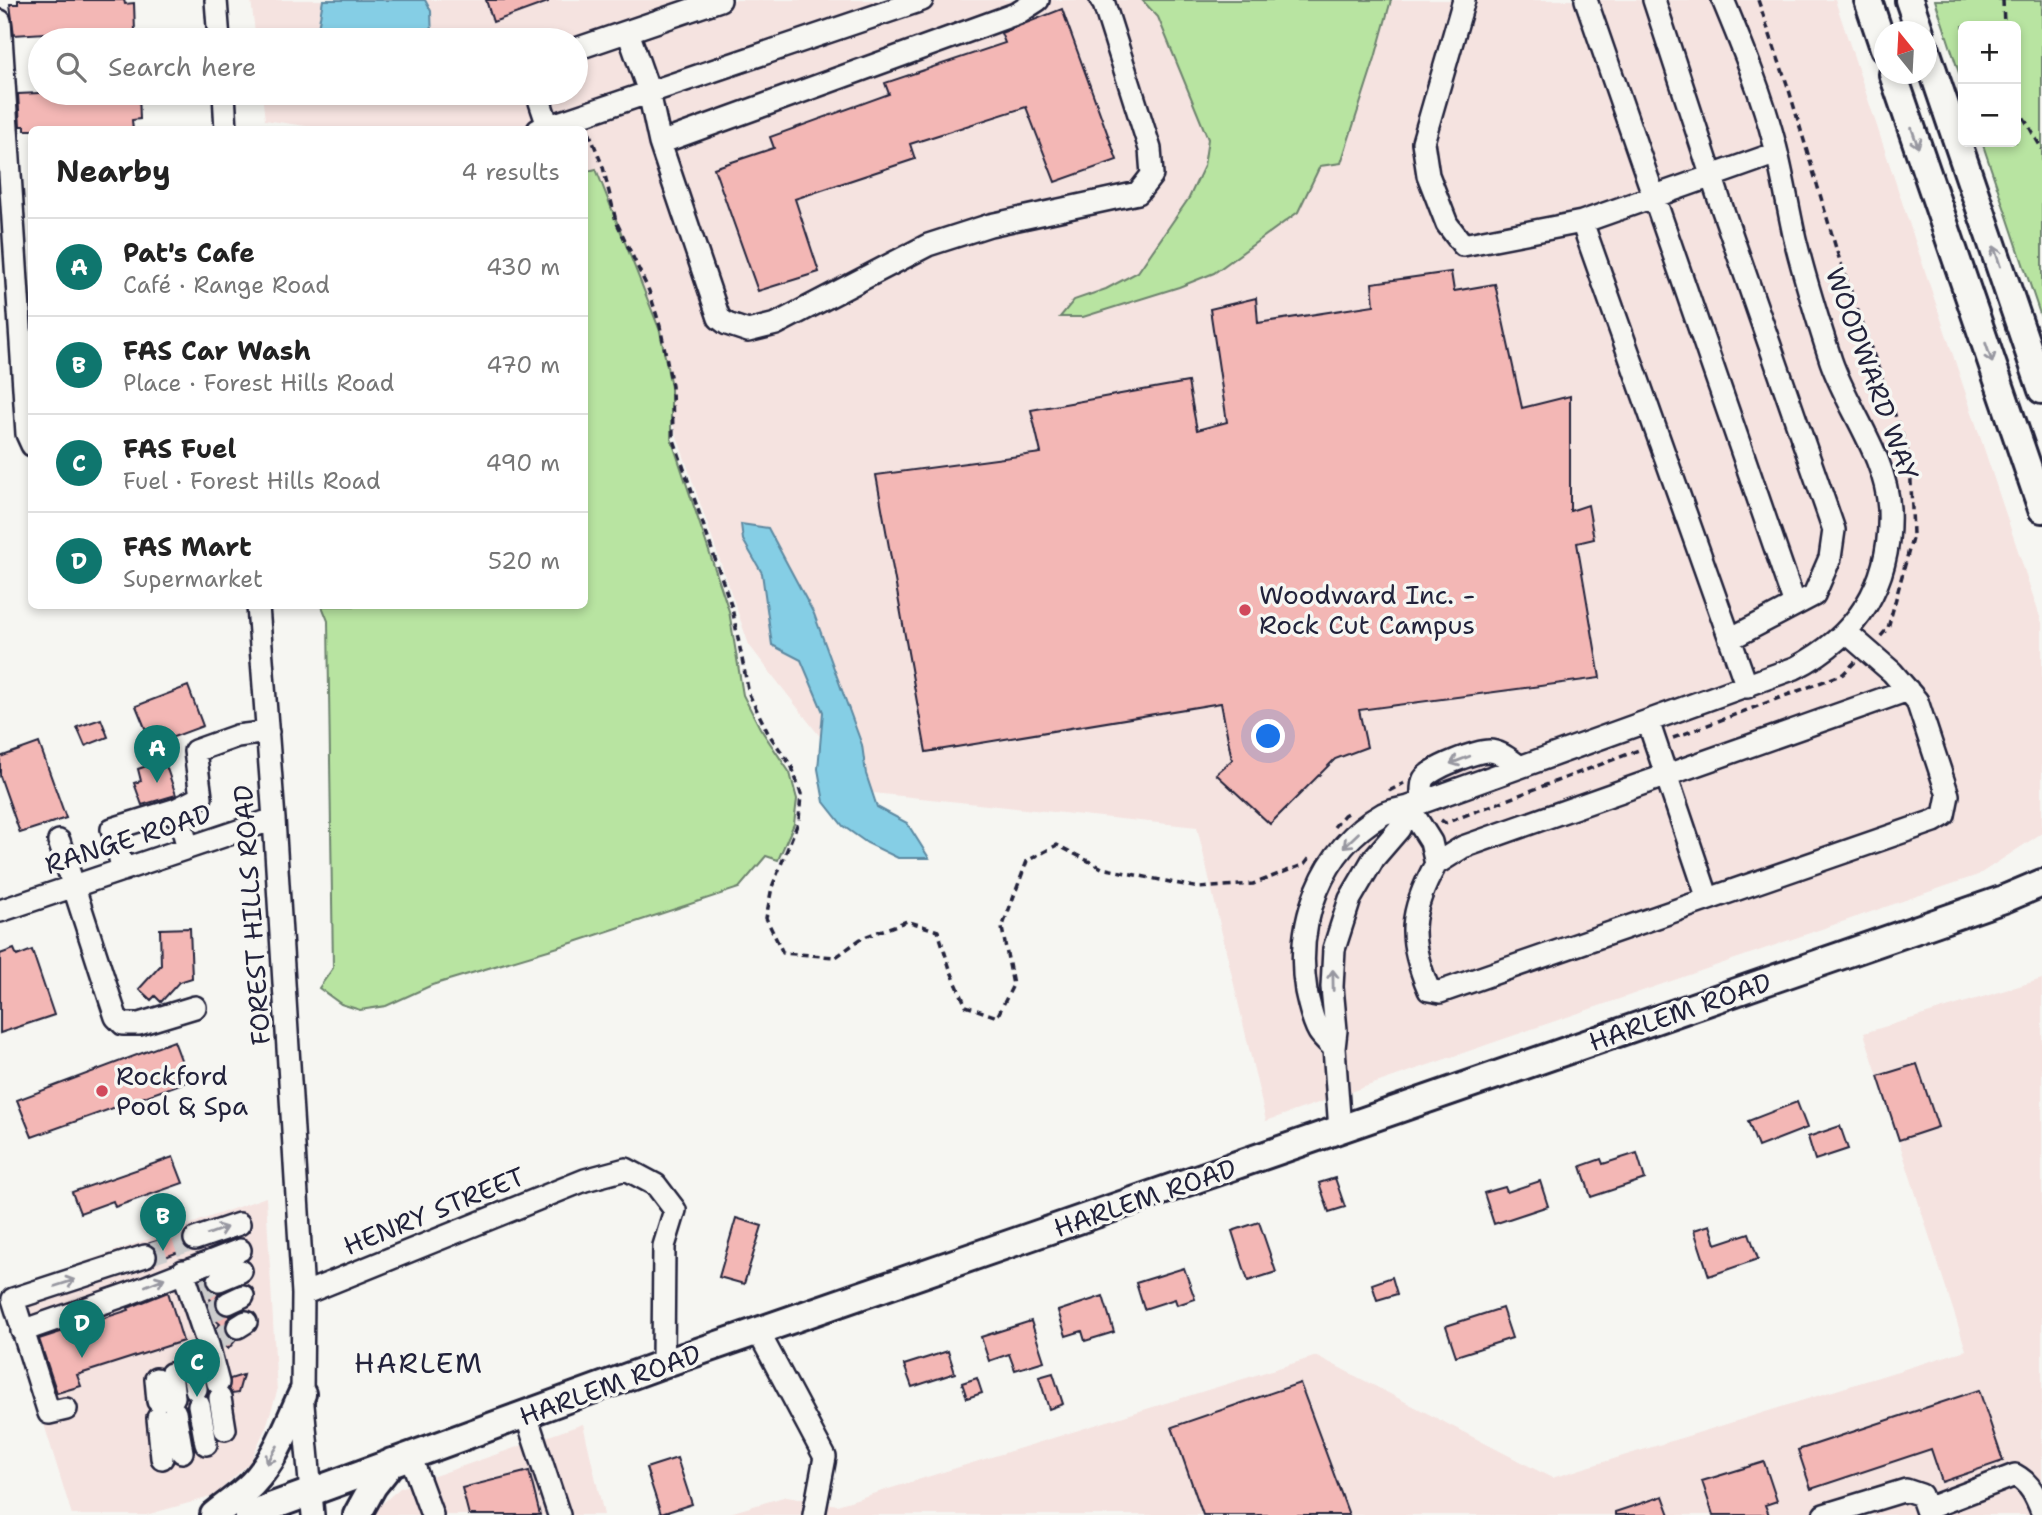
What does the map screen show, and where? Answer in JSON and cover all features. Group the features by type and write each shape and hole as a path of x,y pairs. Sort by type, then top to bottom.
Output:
{"main road":[{"path":"1868,0 1875,21"},
{"path":"1909,0 1916,21"},
{"path":"1937,80 2042,390"},
{"path":"1896,84 2042,509"},
{"path":"2004,899 2042,882"},
{"path":"2004,899 2042,894"},
{"name":"HARLEM ROAD","path":"248,1515 312,1504 401,1459 663,1364 2004,899"},
{"path":"214,1515 252,1484 276,1449 302,1394"},
{"path":"357,1515 373,1486 401,1459"}],"street":[{"path":"216,0 218,28"},
{"path":"588,45 720,0"},
{"path":"549,126 889,6 922,0"},
{"path":"660,143 1018,13 1038,0"},
{"path":"628,32 649,92 660,143 719,318 727,324 748,331 776,324 928,245 990,225 1138,193 1152,175 1150,149 1101,0"},
{"path":"1464,0 1423,142 1428,175 1447,224 1462,245 1582,222 1777,153"},
{"path":"1586,0 1795,605"},
{"path":"1654,0 1711,177 1834,530 1830,558 1814,595 1730,639"},
{"name":"WOODWARD WAY","path":"1334,1048 1319,1032 1307,997 1303,960 1310,909 1321,879 1339,852 1360,832 1385,813 1795,668 1819,656 1846,632 1867,606 1878,584 1885,559 1889,509 1878,465 1832,364 1796,242 1777,153 1752,70 1723,0"},
{"path":"0,22 28,435"},
{"path":"224,105 226,126"},
{"path":"539,105 543,126"},
{"path":"1582,222 1747,687"},
{"name":"FOREST HILLS ROAD","path":"258,609 303,1294 302,1394 312,1504"},
{"path":"1846,632 1892,671 1908,690 1917,701 1948,795 1944,815 1934,821 1440,992 1429,990 1417,963 1413,930 1420,892 1436,864 1463,847 1908,690"},
{"path":"1648,721 1709,899"},
{"path":"123,870 112,829 177,808 201,797 195,751 237,736 268,732"},
{"path":"1416,804 1431,842 1436,864"},
{"name":"WOODWARD WAY","path":"1340,1130 1332,968 1340,925 1361,877 1416,804"},
{"path":"177,808 188,848"},
{"name":"RANGE ROAD","path":"0,911 274,819"},
{"path":"59,841 122,1024 139,1024 195,1007"},
{"name":"HENRY STREET","path":"303,1294 585,1180 626,1169 656,1185 675,1210 664,1245 663,1364"},
{"path":"195,1239 239,1224"},
{"path":"66,1409 49,1413 13,1299 145,1256"},
{"path":"22,1331 128,1294 183,1271 240,1261 204,1290 203,1317 212,1342 225,1429"},
{"path":"117,1266 128,1294"},
{"path":"183,1271 204,1290"},
{"path":"758,1333 825,1457 814,1515"},
{"path":"192,1367 206,1444"},
{"path":"164,1376 172,1455"},
{"path":"526,1415 559,1515"},
{"path":"401,1459 432,1515"},
{"path":"1824,1515 1906,1490 1921,1495 1927,1512 2015,1475 2031,1488 2042,1511"}],"path":[{"path":"1380,795 1404,782 1416,804 1445,823 1843,674 1888,628 1913,535 1910,457 1838,254 1789,90 1758,0"},
{"path":"2003,0 2004,21"},
{"path":"2021,113 2042,149"},
{"path":"588,131 603,167 616,220 649,291 660,326 672,386 673,438 732,608 749,694 768,733 792,767 801,794 799,820 772,887 766,918 783,953 836,957 862,938 907,921 938,931 950,970 966,1006 997,1017 1013,985 1002,928 1027,861 1057,845 1102,868 1199,888 1253,884 1305,864 1313,855"},
{"path":"1328,835 1344,815 1356,808"}],"shaded area":[{"path":"251,0 1835,0 2042,623 2042,833 1978,875 1266,1121 1197,827 863,792 749,645 588,179 588,126 305,126 265,120 263,105 588,105 588,28 254,28"},
{"path":"2042,979 2042,1515 723,1515 787,1496 837,1505 1317,1356 1552,1478 1966,1350 1864,1033"},
{"path":"266,1197 277,1392 266,1427 250,1462 214,1496 146,1515 72,1515 3,1291"},
{"path":"583,1424 604,1515 369,1515 400,1488"}],"green space":[{"path":"1142,0 1391,0 1341,163 1320,166 1298,212 1214,273 1179,287 1083,317 1060,317 1074,300 1106,289 1138,272 1189,198 1204,166 1208,139 1158,17"},
{"path":"1935,0 2042,0 2042,320 1984,147 2021,147 2021,21 1958,21 1958,70"},
{"path":"596,169 660,331 671,387 671,438 729,611 743,695 760,728 790,773 797,799 794,824 778,860 766,856 739,888 432,985 386,1006 360,1010 341,1004 319,988 333,968 328,621 323,609 588,609 588,171"}],"water":[{"path":"323,0 425,0 431,11 432,28 318,28"},
{"path":"741,524 768,528 814,614 862,745 866,774 877,807 907,823 929,858 898,858 867,843 843,826 824,802 818,769 823,712 801,660 772,645 762,573 743,540"}],"building":[{"path":"18,0 124,0 125,4 134,3 135,28 28,28 28,34 14,35 10,4 18,4"},
{"path":"486,0 548,0 548,2 493,22"},
{"path":"1062,9 1117,160 1055,182 1026,107 910,144 915,159 795,199 819,272 758,291 714,168 774,148 770,137 889,94 885,83 1005,43 1001,33"},
{"path":"18,94 28,94 28,105 139,105 140,119 132,120 133,126 28,126 28,130 25,130 25,126 20,126"},
{"name":"Woodward Inc. - Rock Cut Campus","path":"1451,272 1454,291 1495,284 1522,408 1570,396 1570,511 1588,505 1594,539 1577,543 1600,678 1359,710 1367,747 1335,759 1270,824 1216,774 1232,760 1221,703 926,752 876,475 1041,453 1031,410 1188,382 1197,430 1227,422 1210,309 1256,298 1258,323 1374,305 1372,283"},
{"path":"188,686 203,726 152,745 136,706"},
{"path":"101,719 108,737 85,746 77,727"},
{"path":"39,743 66,818 20,833 0,776 0,757"},
{"path":"164,760 176,795 142,805 134,783 141,781 138,769"},
{"path":"190,928 192,978 179,982 161,1002 155,996 151,1000 139,989 161,965 160,929"},
{"path":"14,949 17,956 32,950 54,1015 0,1033 0,954"},
{"name":"Rockford Pool & Spa","path":"174,1041 189,1081 32,1137 17,1100"},
{"path":"1917,1064 1938,1127 1899,1140 1878,1076"},
{"path":"1797,1102 1807,1128 1758,1147 1748,1121"},
{"path":"1840,1126 1848,1149 1815,1160 1808,1137"},
{"path":"1637,1153 1645,1179 1591,1197 1581,1166 1601,1159 1603,1164"},
{"path":"173,1157 183,1183 115,1207 113,1201 80,1213 72,1192"},
{"path":"1335,1178 1345,1207 1329,1212 1319,1183"},
{"path":"1540,1181 1548,1206 1494,1224 1484,1193 1505,1187 1507,1192"},
{"path":"736,1218 762,1226 744,1284 719,1277"},
{"path":"1259,1222 1276,1272 1248,1281 1232,1231"},
{"path":"1710,1225 1716,1244 1749,1233 1758,1259 1709,1276 1694,1230"},
{"path":"184,1233 182,1243 187,1249 165,1257 150,1243"},
{"path":"1184,1268 1195,1299 1177,1305 1175,1299 1144,1309 1136,1283"},
{"path":"1392,1277 1397,1294 1377,1300 1372,1284"},
{"path":"206,1278 210,1290 219,1293 215,1301 216,1309 221,1314 232,1315 225,1328 227,1334 236,1340 228,1349 221,1343 216,1328 220,1324 213,1318 208,1304 211,1300 201,1284"},
{"path":"168,1292 183,1341 77,1375 81,1386 57,1393 39,1339 129,1310 128,1308"},
{"path":"1103,1296 1114,1332 1085,1341 1082,1331 1066,1336 1058,1311"},
{"path":"1502,1308 1512,1338 1456,1356 1446,1326"},
{"path":"1031,1321 1044,1361 1015,1370 1009,1354 989,1361 981,1337"},
{"path":"948,1351 955,1373 912,1387 904,1365"},
{"path":"1053,1373 1063,1404 1049,1409 1039,1377"},
{"path":"243,1375 238,1393 232,1394 229,1389 230,1379"},
{"path":"977,1378 982,1393 967,1398 962,1383"},
{"path":"1300,1383 1349,1515 1203,1515 1172,1427"},
{"path":"1979,1390 2003,1461 1942,1482 1931,1449 1811,1489 1798,1450"},
{"path":"677,1458 692,1504 661,1514 646,1468"},
{"path":"1764,1462 1777,1501 1765,1505 1769,1515 1713,1515 1702,1481"},
{"path":"529,1471 540,1515 469,1515 462,1488"},
{"path":"1663,1496 1670,1515 1615,1515 1615,1512"}],"tunnel":[{"path":"145,1256 195,1239"},
{"path":"202,1291 219,1280"},
{"path":"208,1314 228,1303"},
{"path":"217,1340 238,1327"}],"place":[{"name":"Woodward Inc. - Rock Cut Campus","path":"1245,610"},
{"name":"Pat's Cafe","path":"157,783"},
{"name":"Rockford Pool & Spa","path":"102,1091"},
{"name":"FAS Car Wash","path":"163,1251"},
{"name":"FAS Mart","path":"82,1358"},
{"name":"FAS Fuel","path":"197,1397"}],"district":[{"name":"HARLEM","path":"419,1363"}]}
